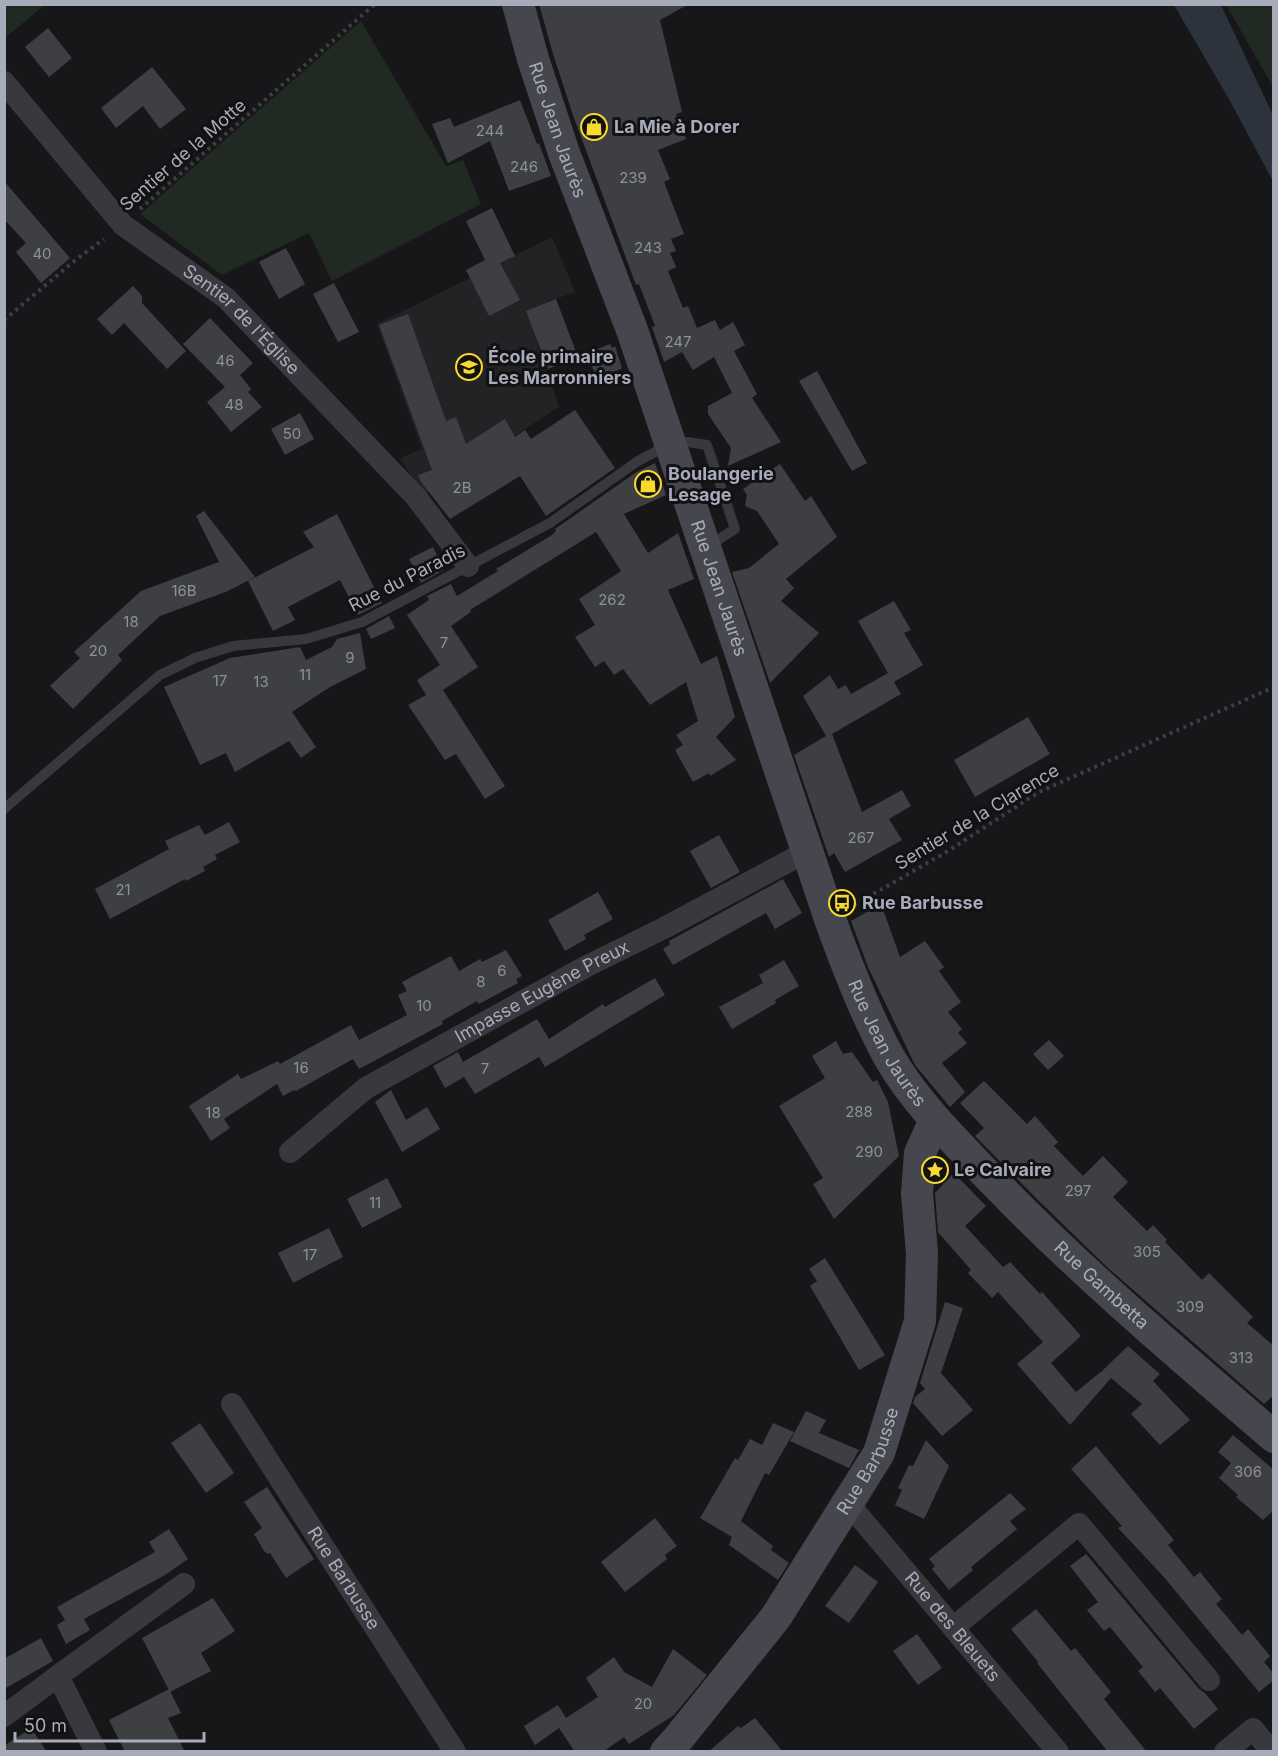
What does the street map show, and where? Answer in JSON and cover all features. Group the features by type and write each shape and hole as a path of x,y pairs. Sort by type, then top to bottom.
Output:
{"main road":[{"name":"Rue Jean Jaurès","path":"518,4 533,59 564,153 632,330 830,919 863,1004 890,1058 937,1123"},
{"name":"Rue Gambetta","path":"937,1123 1045,1234 1274,1437"},
{"name":"Rue Barbusse","path":"666,1752 776,1617 879,1453 920,1321 921,1253 918,1193 920,1154 930,1131 937,1123"}],"street":[{"name":"Sentier de l'Église","path":"4,82 123,225 226,298 416,497 468,566"},
{"name":"Impasse Eugène Preux","path":"290,1152 366,1088 587,966 664,928 808,851"},
{"name":"Rue Barbusse","path":"232,1404 455,1752"},
{"name":"Rue des Bleuets","path":"848,1503 1058,1752"},
{"path":"954,1627 1079,1524 1209,1680"},
{"path":"4,1716 184,1584"},
{"path":"57,1676 96,1752"},
{"path":"1225,1752 1253,1729 1272,1752"}],"lane":[{"name":"Rue du Paradis","path":"4,809 160,675 195,658 233,646 306,639 362,622 550,523 638,461 669,445"}],"path":[{"name":"Sentier de la Motte","path":"4,320 78,258 123,225 375,4"},
{"name":"Sentier de la Clarence","path":"830,919 945,853 1039,792 1274,687"}],"shaded area":[{"path":"5,4 44,4 44,5 5,38"},
{"path":"1174,5 1221,5 1273,115 1273,181 1229,99"},
{"path":"1226,5 1273,5 1273,87"},
{"path":"361,21 446,166 463,160 481,204 332,281 309,233 222,275 140,214"},
{"name":"École primaire Les Marronniers","path":"552,237 575,292 542,304 547,320 532,327 559,407 423,495 400,458 422,449 377,324"}],"building":[{"path":"539,4 689,4 660,20 682,112 676,114 686,139 658,150 670,179 664,182 684,234 671,239 676,251 670,253 676,267 668,271 683,308 688,306 697,328 715,320 720,330 733,322 745,345 734,351 757,394 752,398 781,442 728,466 731,448 708,414 708,406 732,393 714,357 693,370 682,352 664,362 652,327 655,326 639,284 636,285 574,118"},
{"path":"48,28 72,58 49,77 25,47"},
{"path":"152,67 186,109 160,129 143,106 116,128 101,108"},
{"path":"520,100 551,176 509,191 490,141 448,163 432,124 450,118 454,127"},
{"path":"4,181 70,258 41,283 16,252 26,243 4,219"},
{"path":"492,208 515,256 500,263 520,300 489,316 466,270 485,260 466,221"},
{"path":"286,248 305,284 279,299 259,262"},
{"path":"334,283 359,332 338,342 313,294"},
{"path":"133,286 142,296 142,303 186,351 167,369 124,323 112,335 97,319"},
{"path":"556,299 578,357 548,369 526,311"},
{"path":"408,314 446,421 456,417 466,444 505,419 515,437 525,430 531,439 575,410 615,468 546,516 520,476 450,519 418,475 432,470 379,325"},
{"path":"210,318 253,363 240,375 251,389 248,392 262,407 231,432 207,402 225,387 183,344"},
{"path":"610,344 612,348 615,346 622,368 598,382 587,353"},
{"path":"817,371 867,463 852,471 799,381"},
{"path":"300,413 314,439 285,455 271,429"},
{"path":"655,463 666,495 624,514 648,553 678,533 694,579 668,590 701,664 717,656 735,717 716,737 736,760 710,776 709,773 693,782 675,750 683,745 676,735 698,721 686,682 650,705 623,669 614,675 604,661 595,667 575,637 595,625 579,599 621,571 596,532 470,610 471,612 451,626 478,667 443,690 505,786 485,799 456,754 445,760 408,705 426,695 417,680 440,665 407,615 429,600 427,596 451,584 457,596 498,571 496,569 552,535 555,529 635,473"},
{"path":"780,464 805,501 811,496 837,537 786,579 794,588 781,601 819,633 770,683 732,572 749,568 779,544 757,511 745,506 747,495 743,489"},
{"path":"204,511 255,577 228,591 160,616 118,655 122,660 73,709 50,686 80,658 74,652 141,591 219,562 196,516"},
{"path":"337,514 382,603 358,615 340,580 288,607 295,620 273,631 248,581 314,547 303,532"},
{"path":"433,547 444,570 421,583 409,559"},
{"path":"894,601 911,630 904,633 923,665 894,682 901,694 832,734 862,812 902,790 911,806 889,819 902,840 845,872 834,853 829,857 794,755 826,736 803,696 830,675 838,689 846,685 851,694 888,673 858,621"},
{"path":"389,616 395,628 371,639 366,629"},
{"path":"360,633 366,669 330,687 292,712 316,747 301,758 289,741 235,772 226,753 200,765 164,687 230,658 300,647 306,660 332,647 337,639"},
{"path":"1028,717 1050,754 975,797 954,760"},
{"path":"229,822 240,842 215,855 217,859 203,867 205,871 186,881 185,879 110,919 95,889 169,849 165,841 199,825 205,835"},
{"path":"719,835 740,872 711,888 690,851"},
{"path":"783,879 802,913 775,929 766,913 673,965 663,949 670,944 669,941"},
{"path":"598,892 613,919 584,935 586,939 565,951 548,920"},
{"path":"881,904 900,957 925,941 944,967 939,971 961,1002 948,1012 962,1029 958,1033 967,1043 942,1063 965,1092 950,1107 915,1065 868,967 851,921"},
{"path":"506,950 522,976 516,979 518,983 479,1004 477,1001 442,1021 443,1024 359,1069 353,1059 283,1096 277,1084 224,1119 230,1128 211,1141 189,1106 238,1074 241,1079 278,1061 280,1064 351,1025 359,1040 407,1015 398,995 407,991 402,982 451,956 459,971 480,959 482,962"},
{"path":"784,960 799,986 775,1000 776,1003 732,1029 719,1007 763,983 759,975"},
{"path":"655,978 665,995 545,1067 539,1057 475,1094 464,1077 445,1088 433,1066 458,1052 463,1062 537,1019 549,1039 603,1004 605,1007"},
{"path":"1049,1040 1064,1056 1048,1070 1033,1054"},
{"path":"836,1041 843,1054 852,1052 873,1082 877,1080 888,1102 899,1156 834,1219 813,1184 823,1178 779,1106 825,1078 812,1056"},
{"path":"984,1081 1027,1124 1035,1116 1058,1142 1054,1146 1083,1176 1103,1156 1128,1182 1113,1197 1147,1231 1153,1225 1167,1240 1165,1242 1202,1280 1209,1273 1253,1317 1247,1323 1274,1346 1274,1395 1264,1404 1108,1268 975,1136 984,1128 960,1103"},
{"path":"391,1090 406,1120 427,1107 440,1129 402,1152 375,1102"},
{"path":"954,1173 986,1206 965,1226 1003,1267 1010,1262 1040,1294 1042,1292 1081,1336 1051,1363 1076,1392 1128,1346 1160,1374 1153,1381 1190,1420 1160,1445 1131,1414 1142,1404 1111,1378 1070,1425 1017,1364 1043,1342 998,1292 992,1298 968,1273 971,1270 938,1232 935,1193"},
{"path":"387,1178 402,1207 362,1228 347,1199"},
{"path":"329,1228 343,1257 293,1283 278,1253"},
{"path":"825,1258 885,1355 859,1370 810,1286 817,1281 809,1269"},
{"path":"945,1302 963,1308 941,1373 973,1410 942,1436 913,1403 915,1397 925,1389 920,1383"},
{"path":"806,1411 826,1420 819,1433 859,1450 849,1468 790,1441"},
{"path":"200,1423 234,1473 206,1493 171,1443"},
{"path":"773,1423 794,1432 769,1475 765,1473 741,1521 773,1546 771,1550 789,1563 778,1580 729,1545 732,1537 700,1518 735,1458 738,1460 750,1439 762,1445"},
{"path":"1233,1435 1274,1470 1274,1510 1263,1520 1236,1497 1238,1495 1219,1478 1231,1463 1218,1452"},
{"path":"926,1440 949,1466 924,1519 895,1505 902,1490 898,1488 909,1465 913,1466"},
{"path":"1096,1446 1174,1540 1168,1545 1194,1577 1200,1572 1222,1599 1216,1604 1242,1635 1248,1629 1270,1656 1264,1662 1274,1674 1274,1680 1259,1692 1163,1576 1118,1528 1122,1526 1071,1469"},
{"path":"267,1487 314,1559 286,1578 270,1553 264,1551 254,1534 262,1528 244,1502"},
{"path":"1010,1493 1026,1509 1010,1521 1017,1529 971,1567 973,1570 949,1590 932,1569 935,1566 929,1559"},
{"path":"655,1518 677,1546 665,1555 667,1559 625,1592 601,1562"},
{"path":"169,1529 188,1559 165,1575 84,1619 90,1630 66,1644 57,1625 65,1620 57,1607 155,1552 149,1542"},
{"path":"1086,1554 1218,1709 1194,1729 1160,1688 1155,1692 1138,1671 1143,1667 1110,1627 1104,1631 1087,1610 1098,1602 1070,1566"},
{"path":"855,1565 878,1582 849,1623 825,1606"},
{"path":"213,1598 235,1631 201,1653 211,1671 170,1692 142,1638"},
{"path":"1036,1609 1071,1651 1075,1648 1111,1692 1104,1699 1147,1752 1108,1752 1037,1663 1011,1629"},
{"path":"917,1634 942,1668 918,1685 893,1651"},
{"path":"41,1638 53,1661 4,1689 4,1659"},
{"path":"673,1649 707,1675 674,1715 629,1744 624,1737 603,1752 575,1752 559,1728 535,1745 524,1726 558,1705 566,1718 598,1697 586,1678 614,1657 624,1672 652,1687"},
{"path":"169,1689 181,1713 168,1718 185,1752 125,1752 109,1720"},
{"path":"755,1718 783,1752 708,1752 738,1726 741,1728"},
{"path":"31,1728 47,1752 4,1752 4,1746"}],"place":[{"name":"La Mie à Dorer","path":"594,127"},
{"name":"École primaire Les Marronniers","path":"469,367"},
{"name":"Boulangerie Lesage","path":"648,484"},
{"name":"Rue Barbusse","path":"842,903"},
{"name":"Le Calvaire","path":"935,1170"}]}
